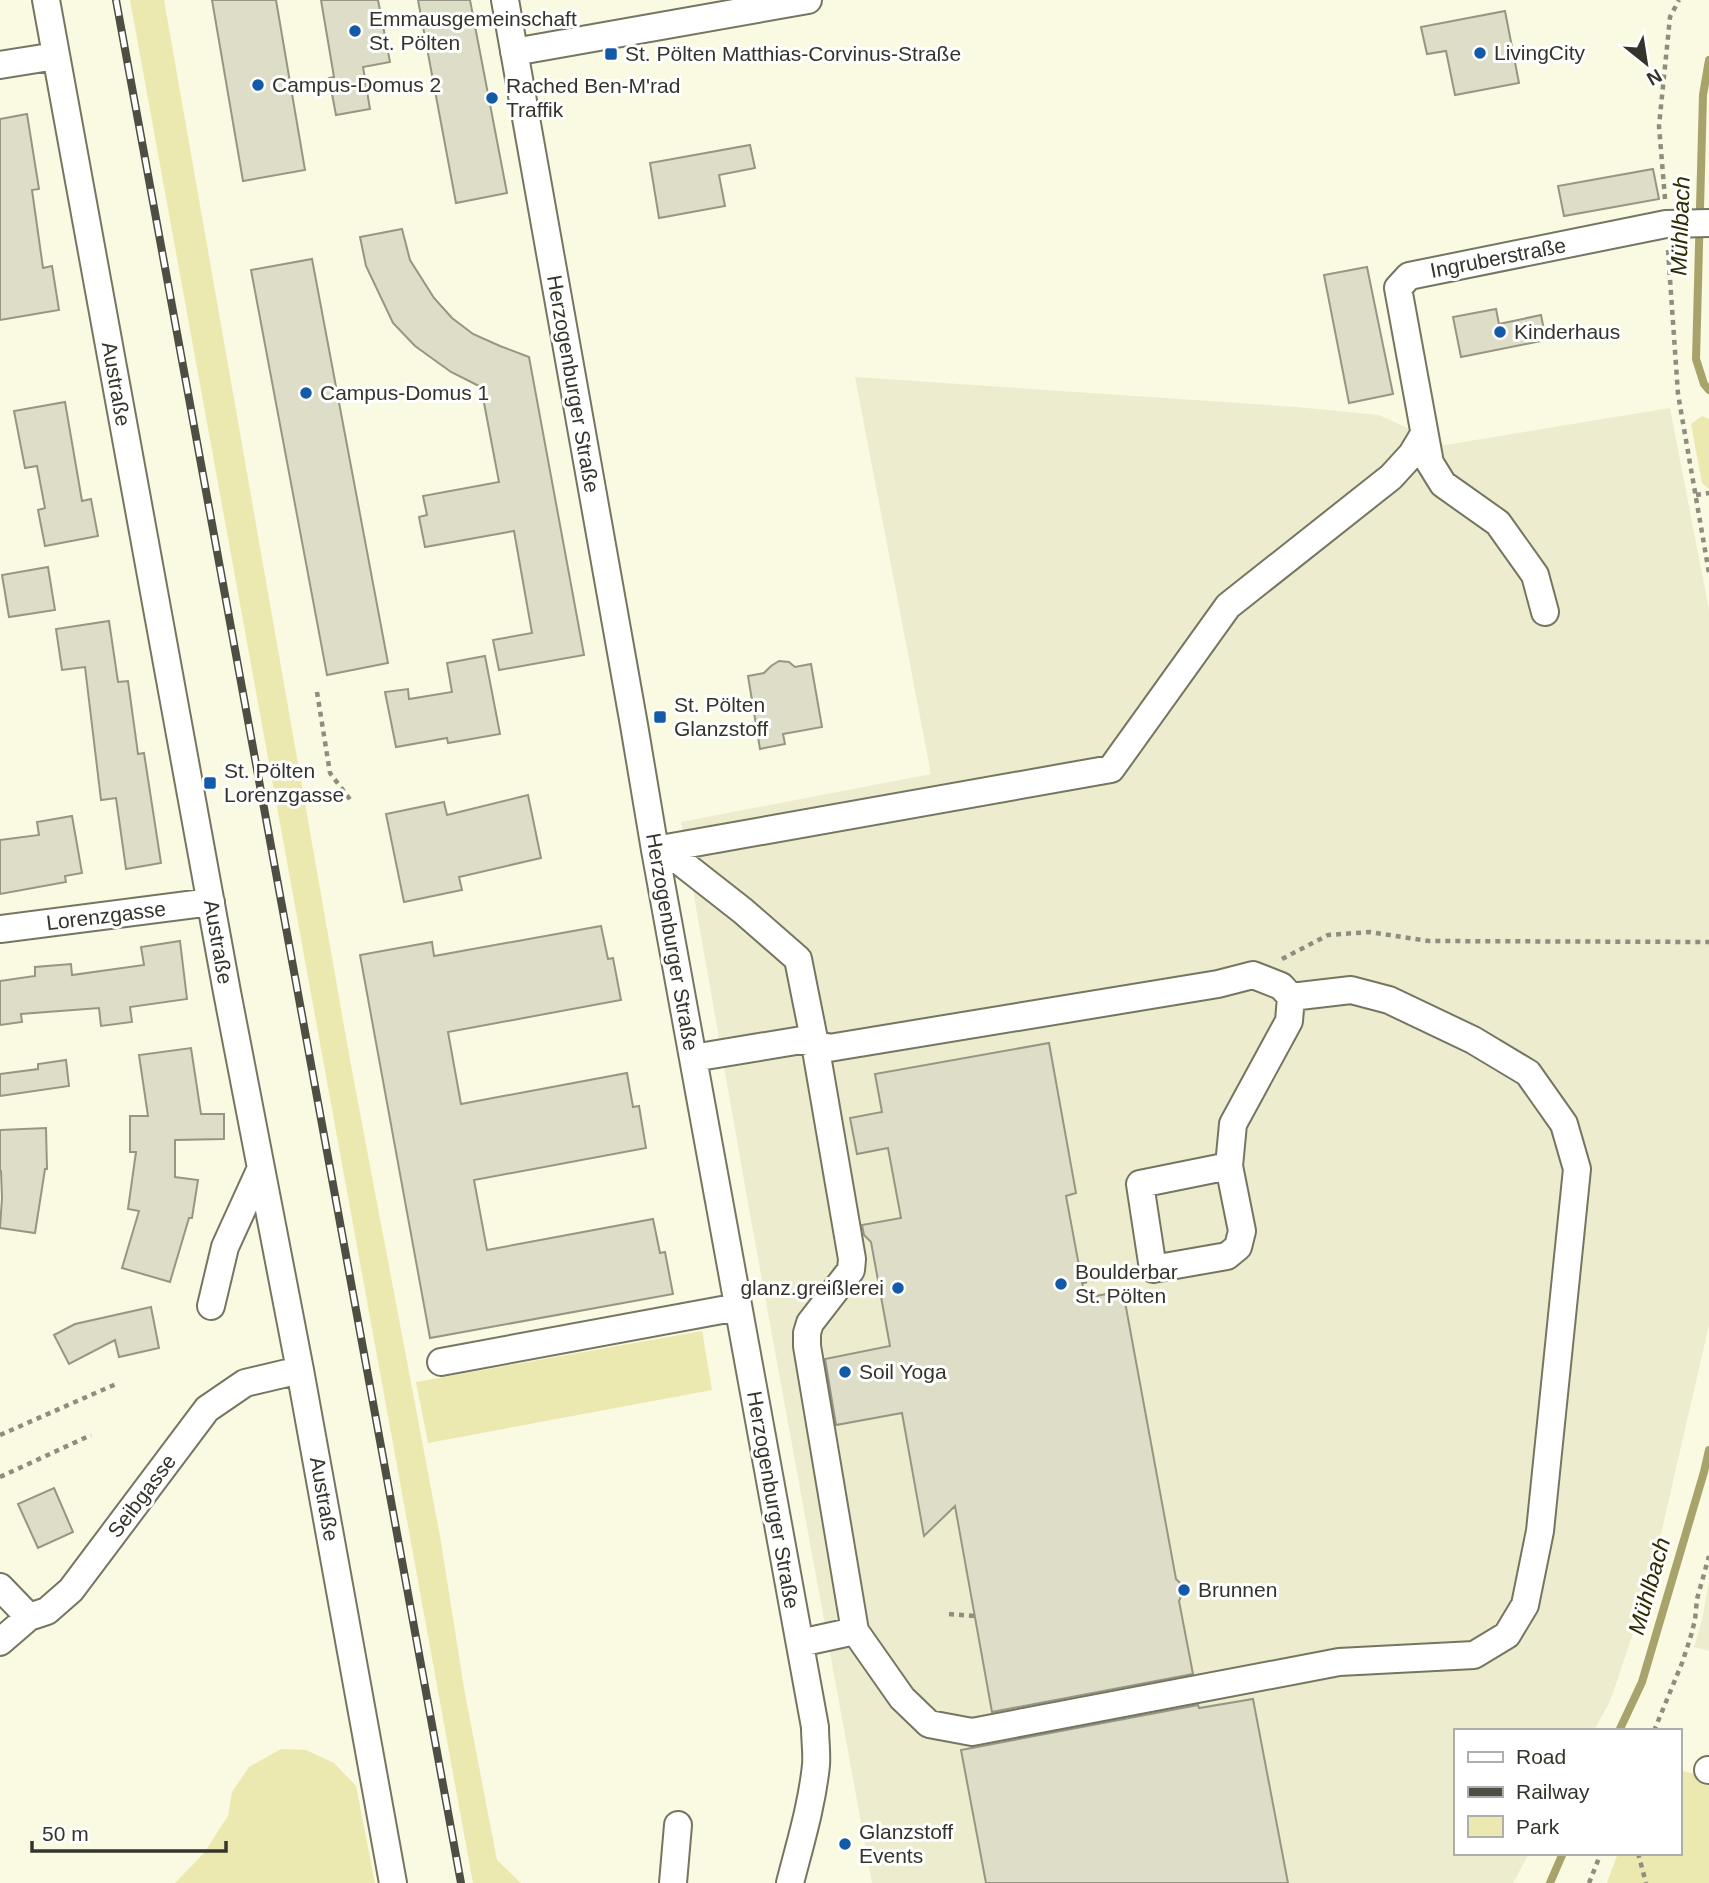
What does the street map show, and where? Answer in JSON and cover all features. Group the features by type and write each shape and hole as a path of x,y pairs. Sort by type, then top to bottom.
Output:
{"street":[{"name":"Austraße","path":"46,0 393,1883"},
{"name":"Herzogenburger Straße","path":"505,0 815,1727 816,1763 790,1883"},
{"path":"514,51 808,0"},
{"path":"0,65 56,55"},
{"name":"Ingruberstraße","path":"1424,434 1398,288 1409,275 1672,224 1709,223"},
{"path":"659,850 1111,769 1228,606 1391,477 1412,454 1424,434"},
{"path":"1424,434 1430,463 1443,484 1498,523 1535,575 1545,612"},
{"path":"659,850 743,911 798,959 852,1259 851,1270 810,1323 807,1346 855,1631 902,1698 929,1724 972,1732 1339,1662 1474,1656 1507,1635 1525,1605 1540,1531 1577,1169 1564,1124 1528,1073 1473,1040 1389,1000 1351,990 1291,997"},
{"name":"Lorenzgasse","path":"0,929 211,902"},
{"path":"693,1058 802,1040 829,1048 1217,984 1253,975 1281,986 1291,997 1289,1021 1233,1124 1229,1166 1242,1231 1238,1247 1227,1256 1153,1269 1140,1184 1229,1166"},
{"path":"211,1306 225,1247 261,1168"},
{"path":"441,1362 738,1307"},
{"name":"Seibgasse","path":"0,1642 29,1617 47,1611 71,1590 207,1409 245,1384 300,1370"},
{"path":"0,1587 29,1617"},
{"path":"800,1643 855,1631"},
{"path":"673,1883 678,1825"}],"path":[{"path":"1679,0 1670,17 1660,126 1672,224 1678,394 1709,573"},
{"path":"1696,495 1709,492"},
{"path":"317,692 330,773 352,802"},
{"path":"1253,975 1328,935 1370,932 1430,941 1709,942"},
{"path":"1082,1282 1153,1269"},
{"path":"0,1435 116,1384"},
{"path":"0,1477 91,1435"},
{"path":"1655,1729 1690,1639 1709,1556"},
{"path":"949,1614 975,1616"},
{"path":"1588,1883 1600,1855"},
{"path":"1639,1855 1646,1883"}],"shaded area":[{"path":"855,377 1379,415 1445,445 1670,408 1709,610 1709,1325 1660,1538 1634,1631 1610,1701 1595,1729 1454,1729 1454,1855 1528,1855 1513,1883 872,1883 681,822 931,774"},
{"path":"1709,1582 1709,1651 1694,1647"}],"green space":[{"path":"130,0 164,0 350,1060 440,1536 465,1694 497,1860 521,1883 473,1883"},
{"path":"1702,416 1709,419 1709,489 1702,483 1691,424"},
{"path":"702,1331 712,1390 428,1443 416,1382"},
{"path":"281,1749 306,1750 334,1763 356,1786 375,1883 175,1883 204,1853 228,1816 232,1792 249,1767"},
{"path":"1681,1771 1709,1778 1709,1883 1607,1883 1617,1855 1681,1855"}],"building":[{"name":"Campus-Domus 2","path":"212,0 276,0 305,170 243,181"},
{"name":"Emmausgemeinschaft St. Pölten","path":"321,0 378,0 390,62 363,67 370,109 336,115 329,78 334,77"},
{"path":"418,0 470,0 507,193 456,203"},
{"name":"LivingCity","path":"1505,11 1519,83 1455,95 1446,51 1427,54 1421,27"},
{"path":"27,114 39,189 32,190 43,268 52,266 59,310 0,320 0,119"},
{"path":"750,145 755,168 719,175 725,206 659,218 650,163"},
{"path":"1653,169 1659,199 1564,216 1558,186"},
{"path":"402,229 410,260 434,298 452,318 473,334 529,357 584,655 499,670 493,640 532,633 514,531 425,547 419,517 427,515 423,496 499,482 481,387 451,372 415,346 393,323 366,266 360,237"},
{"name":"Campus-Domus 1","path":"312,259 388,663 327,675 251,270"},
{"path":"1367,267 1393,394 1349,403 1324,275"},
{"name":"Kinderhaus","path":"1496,309 1499,324 1541,315 1546,340 1461,357 1453,317"},
{"path":"65,402 82,501 91,499 98,536 45,546 38,510 45,508 37,466 25,468 14,411"},
{"path":"48,567 55,610 9,617 2,575"},
{"path":"109,621 118,682 128,681 138,754 144,753 161,863 126,869 116,798 101,800 85,667 62,670 56,629"},
{"path":"485,656 500,734 448,743 447,738 396,747 385,692 408,689 409,699 452,692 447,663"},
{"path":"779,661 789,662 795,667 811,664 822,727 783,734 785,744 760,749 748,676 764,673"},
{"path":"528,795 541,858 459,877 462,890 404,902 386,814 444,802 447,815"},
{"path":"72,816 82,873 65,876 66,882 0,894 0,840 39,835 37,822"},
{"path":"601,926 608,959 613,958 621,1000 448,1032 461,1104 627,1073 633,1107 639,1106 646,1148 474,1180 487,1250 653,1219 660,1253 665,1252 673,1294 430,1338 360,955 432,942 434,956"},
{"path":"180,941 187,999 130,1007 132,1022 101,1026 99,1008 21,1014 22,1022 0,1025 0,981 35,976 35,967 71,964 72,975 144,965 141,947"},
{"path":"1049,1043 1076,1193 1066,1196 1085,1298 1123,1291 1176,1579 1185,1588 1179,1601 1193,1674 992,1712 955,1506 924,1536 902,1413 836,1425 825,1359 890,1346 871,1242 864,1235 862,1225 901,1218 888,1148 857,1154 850,1118 882,1112 875,1074"},
{"path":"191,1048 201,1114 224,1114 224,1139 175,1140 175,1177 198,1180 192,1218 189,1218 170,1282 122,1268 139,1211 128,1209 136,1152 130,1152 130,1116 148,1116 139,1055"},
{"path":"66,1060 69,1086 0,1096 0,1074 38,1069 38,1064"},
{"path":"46,1128 47,1169 35,1233 0,1228 0,1130"},
{"path":"151,1307 159,1348 119,1357 115,1340 69,1364 54,1335 75,1324"},
{"path":"54,1488 73,1532 38,1548 18,1504"},
{"path":"1253,1699 1288,1883 986,1883 961,1750 1198,1705 1199,1708"}],"waterway":[{"name":"Mühlbach","path":"1709,60 1703,95 1696,359 1704,384 1709,390"},
{"name":"Mühlbach","path":"1620,1729 1642,1682 1709,1450"},
{"name":"Mühlbach","path":"1550,1883 1562,1855"}],"railway":[{"path":"116,0 461,1883"}],"place":[{"name":"Emmausgemeinschaft St. Pölten","path":"355,31"},
{"name":"LivingCity","path":"1480,53"},
{"name":"St. Pölten Matthias-Corvinus-Straße","path":"611,54"},
{"name":"Campus-Domus 2","path":"258,85"},
{"name":"Rached Ben-M'rad Traffik","path":"492,98"},
{"name":"Kinderhaus","path":"1500,332"},
{"name":"Campus-Domus 1","path":"306,393"},
{"name":"St. Pölten Glanzstoff","path":"660,717"},
{"name":"St. Pölten Lorenzgasse","path":"210,783"},
{"name":"Boulderbar St. Pölten","path":"1061,1284"},
{"name":"glanz.greißlerei","path":"898,1288"},
{"name":"Soil Yoga","path":"845,1372"},
{"name":"Brunnen","path":"1184,1590"},
{"name":"Glanzstoff Events","path":"845,1844"}]}
